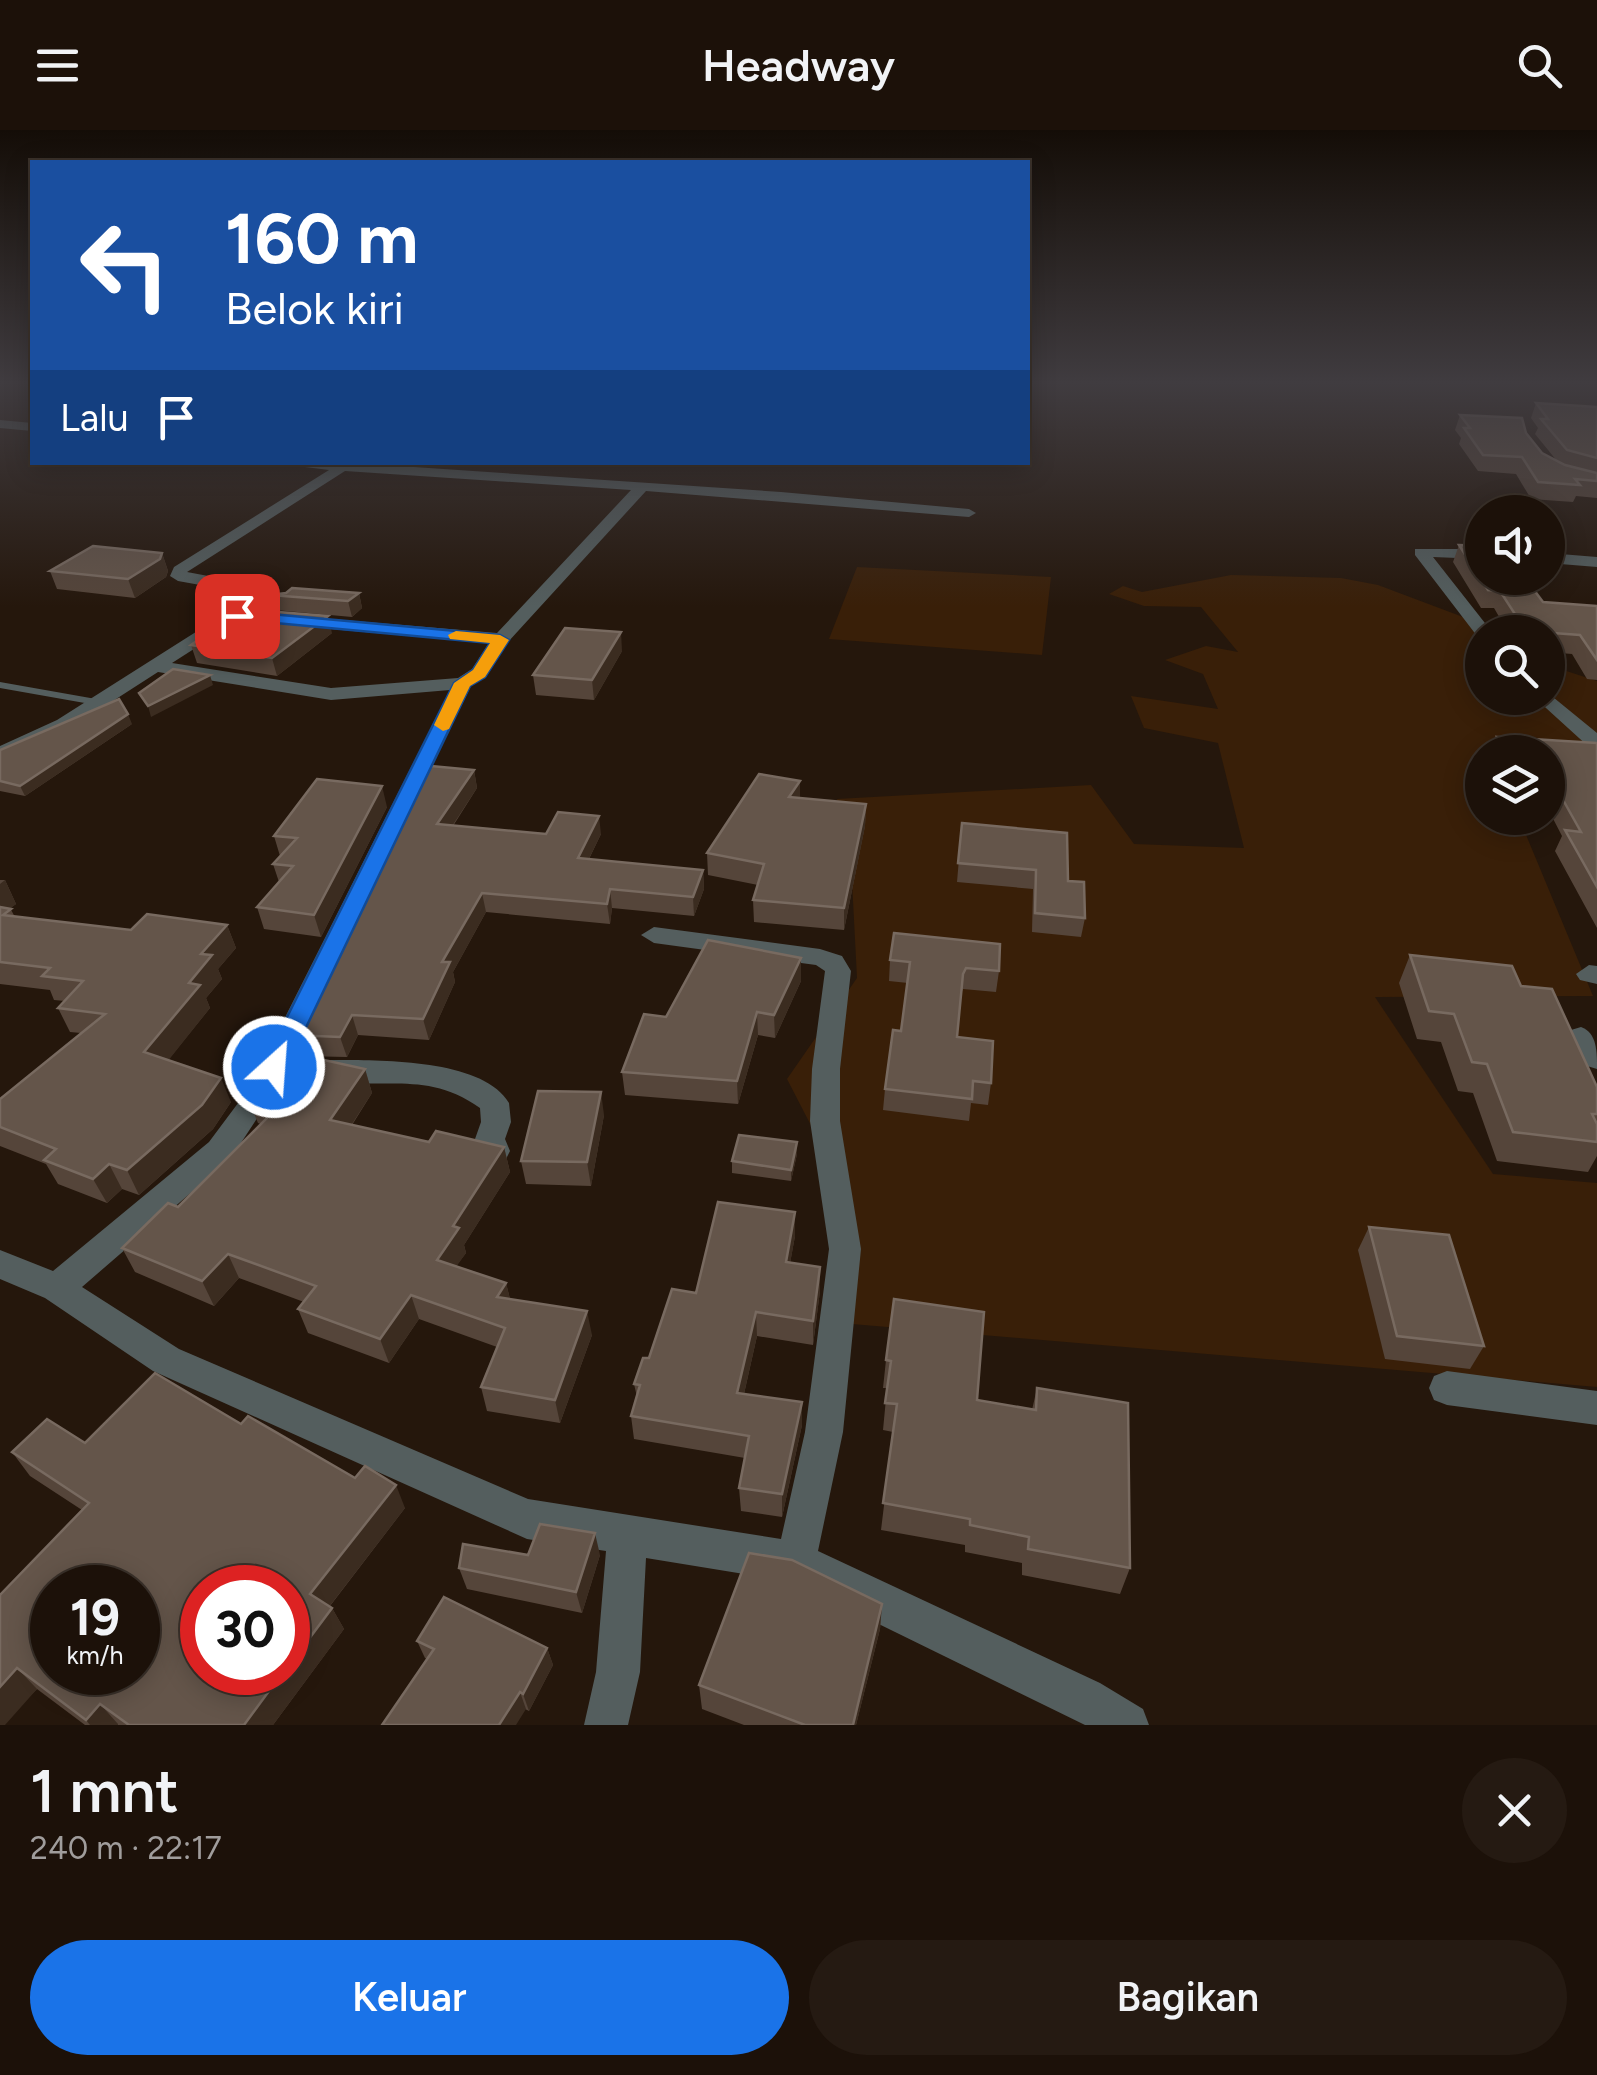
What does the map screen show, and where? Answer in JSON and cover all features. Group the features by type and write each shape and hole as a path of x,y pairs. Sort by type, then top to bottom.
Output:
{"street":[{"path":"301,465 969,513"},
{"path":"0,754 64,724 258,600 260,594 256,590 186,580 178,576 180,570 340,469"},
{"path":"156,666 331,694 463,683 479,673 500,640 640,488"},
{"path":"1465,553 1422,552 1469,615"},
{"path":"1565,559 1597,562"},
{"path":"237,616 500,640"},
{"path":"56,1288 220,1150 274,1067 463,683"},
{"path":"1564,715 1597,744"},
{"path":"654,935 820,957 833,962 838,970 826,1069 826,1121 845,1249 824,1432 796,1562"},
{"path":"274,1067 423,1076 464,1085 494,1103 496,1122 490,1139 496,1151"},
{"path":"0,1264 56,1288 166,1360 527,1519 796,1562 1084,1712 1127,1725"},
{"path":"1447,1388 1597,1408"},
{"path":"606,1725 618,1672 627,1534"}],"lane":[{"path":"0,685 96,702"}],"shaded area":[{"path":"857,567 1051,577 1042,655 829,639"},
{"path":"1231,575 1341,578 1378,585 1465,618 1465,715 1565,715 1565,671 1597,681 1597,755 1565,750 1565,735 1465,735 1465,835 1526,835 1593,996 1375,997 1493,1174 1597,1183 1597,1387 852,1324 853,1207 787,1079 857,978 852,881 837,799 1091,785 1134,844 1244,848 1218,743 1144,728 1131,696 1218,709 1203,674 1165,660 1206,646 1238,652 1201,607 1144,606 1109,594 1123,586 1142,592"}],"building":[{"path":"1523,458 1552,458 1597,473 1597,481 1575,479 1580,485 1538,482"},
{"path":"93,546 162,553 160,559 128,579 50,571"},
{"path":"292,588 359,593 348,601 270,595"},
{"path":"1503,595 1538,595 1543,602 1597,606 1597,660 1580,635 1565,634 1565,615 1516,615"},
{"path":"242,609 328,616 272,658 191,645"},
{"path":"565,628 621,632 592,680 533,675"},
{"path":"173,669 210,675 148,706 139,693"},
{"path":"119,699 128,714 20,786 0,781 0,750"},
{"path":"1565,741 1597,743 1597,887 1565,830 1581,832 1565,803"},
{"path":"431,766 474,770 437,824 546,834 558,812 599,816 578,858 703,870 693,897 610,889 607,904 482,893 442,962 450,962 423,1019 352,1015 340,1037 292,1035 412,791"},
{"path":"759,774 800,781 789,797 866,804 844,908 753,900 764,864 707,853"},
{"path":"317,779 382,786 314,915 257,907 293,866 273,864 297,838 274,836"},
{"path":"962,823 1067,833 1068,881 1084,882 1085,918 1035,913 1036,870 958,863"},
{"path":"0,907 11,909 3,915 131,930 147,914 227,925 201,954 212,955 189,983 200,985 144,1052 221,1078 202,1105 127,1170 109,1164 93,1179 44,1160 56,1149 0,1127 0,1099 105,1014 58,1008 83,981 42,976 50,968 0,962"},
{"path":"894,933 1000,944 999,971 966,968 963,974 957,1037 993,1041 991,1083 973,1081 972,1099 885,1089 893,1030 901,1031 910,962 890,960"},
{"path":"708,940 801,958 774,1015 757,1012 737,1081 622,1072 644,1014 666,1017"},
{"path":"1410,955 1512,966 1521,986 1552,989 1597,1087 1597,1114 1592,1114 1597,1124 1597,1142 1513,1132 1487,1064 1472,1062 1454,1014 1429,1011"},
{"path":"275,1058 324,1060 365,1069 330,1120 429,1142 436,1131 504,1147 453,1226 459,1228 437,1260 506,1283 497,1297 587,1311 555,1400 481,1387 505,1328 411,1295 380,1339 298,1309 316,1286 228,1254 202,1281 122,1248 168,1203 178,1207 280,1105 248,1099"},
{"path":"538,1091 601,1092 587,1162 521,1161"},
{"path":"739,1135 797,1142 791,1170 732,1161"},
{"path":"718,1202 795,1212 786,1262 820,1267 813,1321 756,1312 737,1393 802,1402 782,1494 739,1488 749,1436 631,1416 640,1385 634,1384 643,1358 649,1358 672,1289 696,1293"},
{"path":"1369,1227 1449,1235 1484,1346 1397,1336"},
{"path":"894,1299 984,1312 977,1400 1036,1410 1037,1388 1128,1403 1130,1568 1028,1549 1029,1537 970,1525 970,1519 883,1503 897,1404 885,1403"},
{"path":"155,1373 241,1424 248,1416 355,1478 365,1466 396,1485 310,1594 310,1565 180,1565 180,1695 266,1695 244,1725 129,1725 100,1704 86,1720 53,1695 160,1695 160,1565 30,1565 30,1678 17,1668 0,1687 0,1595 89,1503 12,1452 47,1419 85,1443"},
{"path":"540,1524 595,1533 576,1592 459,1568 463,1544 528,1555"},
{"path":"749,1553 792,1560 882,1604 853,1725 805,1725 699,1685"},
{"path":"310,1594 332,1608 310,1638"},
{"path":"444,1597 547,1648 523,1694 520,1692 499,1725 382,1725 434,1649 417,1641"}],"slow traffic":[{"path":"443,725 463,683 479,673 500,640 456,635"}],"route":[{"path":"237,616 500,640 479,673 463,683 274,1067"}]}
